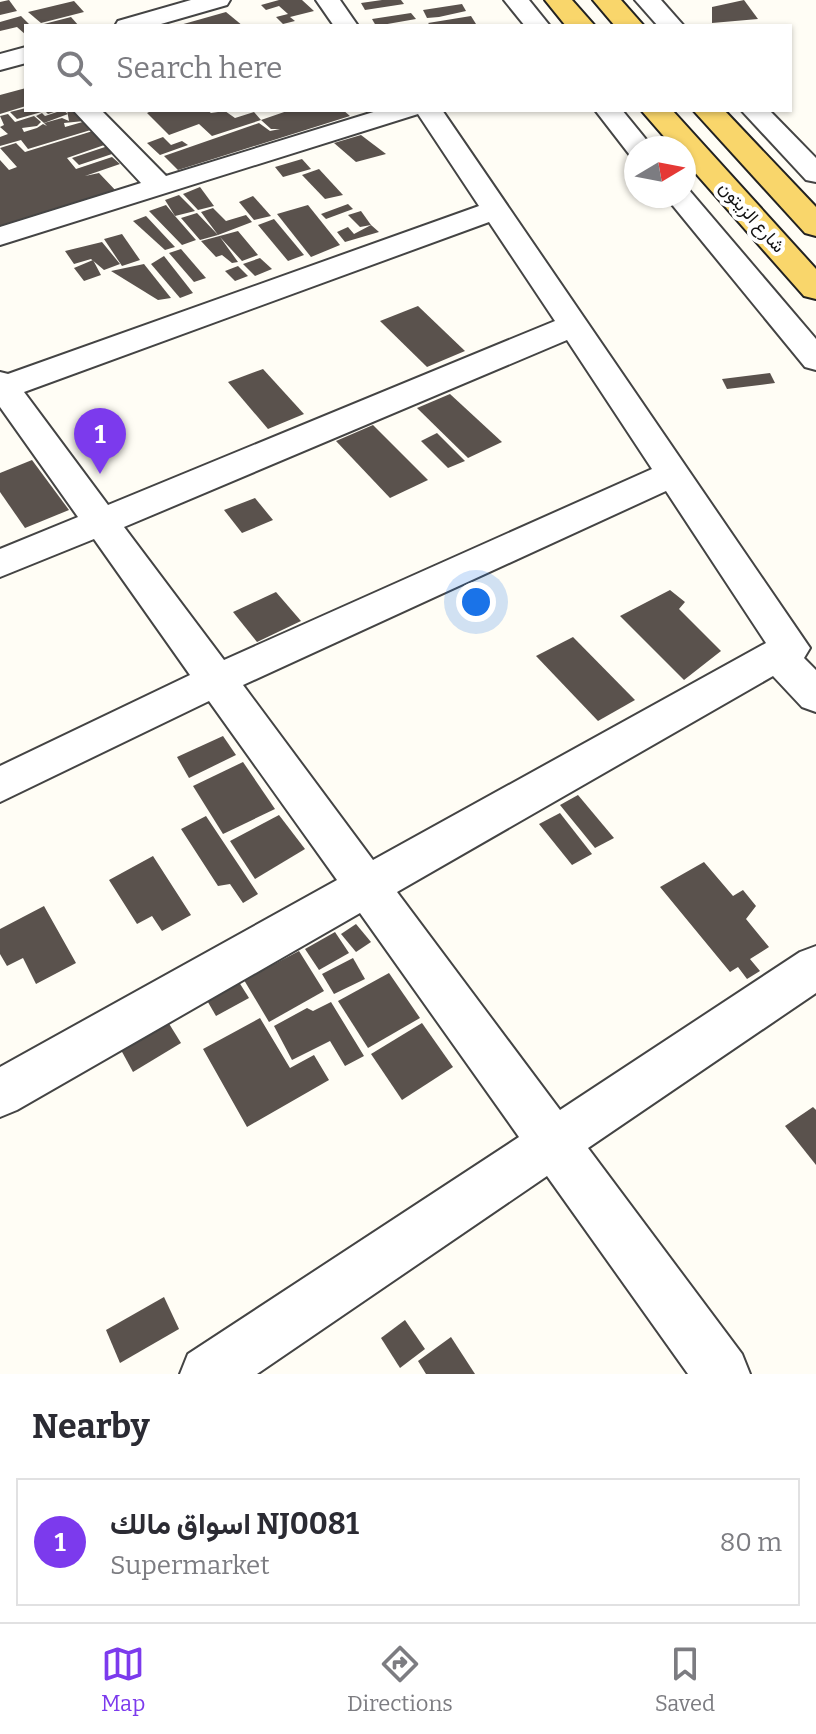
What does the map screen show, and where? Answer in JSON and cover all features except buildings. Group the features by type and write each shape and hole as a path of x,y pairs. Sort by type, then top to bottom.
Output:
{"main road":[{"path":"558,0 579,24"},
{"path":"606,0 628,24"},
{"name":"شارع الزيتون","path":"658,112 816,289"},
{"name":"شارع الزيتون","path":"710,112 816,226"}],"street":[{"path":"117,0 134,24 218,0"},
{"path":"328,0 345,24"},
{"path":"516,0 536,24"},
{"path":"647,0 670,24"},
{"path":"0,62 24,56"},
{"path":"88,112 160,186"},
{"path":"0,236 400,112"},
{"path":"0,1093 790,648 430,112"},
{"path":"610,112 629,136"},
{"path":"756,112 815,173"},
{"path":"689,208 816,360"},
{"path":"496,210 1,387 722,1374"},
{"path":"0,564 574,325"},
{"path":"0,785 216,680 673,474"},
{"path":"778,655 816,696"},
{"path":"208,1374 816,967"}],"place":[{"name":"اسواق مالك NJ0081","path":"100,474"}]}
